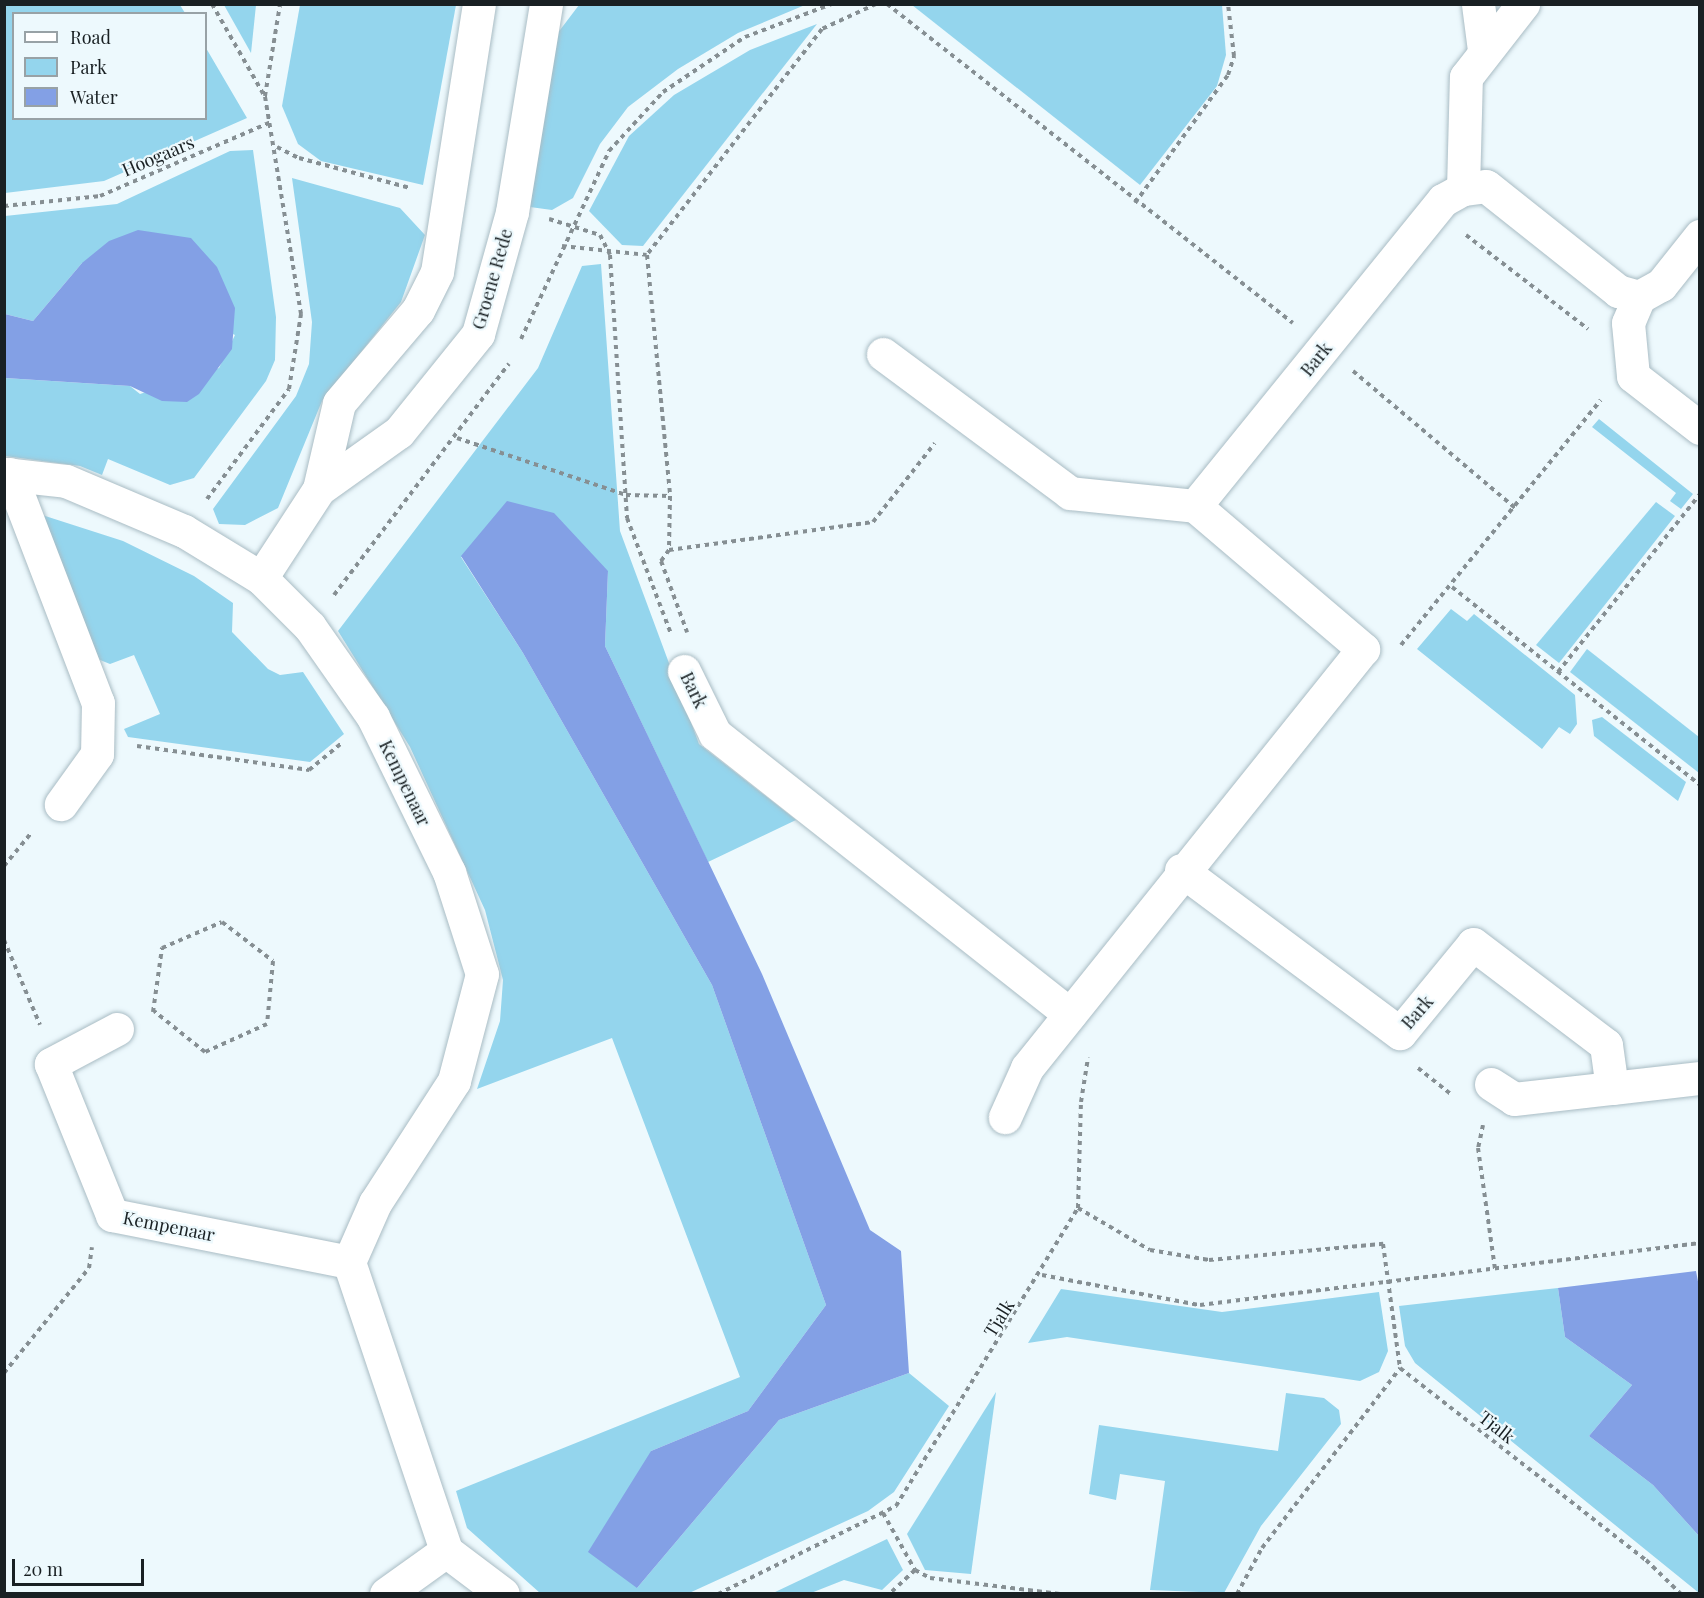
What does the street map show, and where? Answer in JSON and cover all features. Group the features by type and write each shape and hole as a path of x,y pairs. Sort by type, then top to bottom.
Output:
{"street":[{"name":"Groene Rede","path":"261,578 319,489 339,403 418,310 437,272 479,4"},
{"name":"Groene Rede","path":"319,489 399,432 478,334 512,212 546,4"},
{"path":"1478,4 1484,50"},
{"path":"1523,4 1484,50 1466,77 1463,189 1486,186 1618,291 1639,297"},
{"name":"Bark","path":"1195,506 1326,348 1434,210 1463,189"},
{"path":"1700,236 1661,285 1639,297 1628,323 1633,376 1700,428"},
{"path":"883,354 1070,493 1195,506 1363,649 1181,870 1027,1068 1005,1117"},
{"name":"Kempenaar","path":"51,1064 112,1215 349,1262 375,1203 454,1081 482,974 449,872 373,717 310,627 261,578 184,531 66,481 7,474 98,703 101,740"},
{"name":"Bark","path":"684,671 715,734 1070,1014"},
{"path":"61,804 97,754 101,740"},
{"name":"Bark","path":"1181,870 1401,1033 1473,944 1606,1045 1612,1088"},
{"path":"51,1064 117,1029"},
{"path":"1491,1084 1514,1099 1700,1078"},
{"path":"349,1262 446,1551 503,1593"},
{"path":"386,1593 446,1551"}],"path":[{"path":"184,531 289,389 301,314 271,122 264,96 212,4"},
{"path":"264,96 280,4"},
{"path":"610,255 600,235 572,223 609,151 663,92 745,38 832,4"},
{"path":"876,4 822,29 647,255 670,496 669,549 873,522 960,413"},
{"path":"887,4 1135,203 1326,348 1515,508"},
{"path":"1135,203 1228,75 1234,56 1228,4"},
{"name":"Hoogaars","path":"4,206 100,195 271,122"},
{"path":"1363,649 1404,645 1612,386 1633,376 1614,349 1434,210"},
{"path":"562,246 610,255 647,255"},
{"name":"Bark","path":"610,255 627,518 684,671"},
{"path":"456,438 626,495 670,496"},
{"path":"1558,672 1700,494"},
{"path":"1452,587 1700,785"},
{"path":"101,740 309,771 373,717"},
{"path":"222,922 273,961 267,1024 205,1052 154,1011 162,948 222,922"},
{"path":"4,940 49,1046 51,1064"},
{"path":"117,1029 154,1011"},
{"path":"1070,1014 1091,1040 1081,1102 1078,1208 1042,1275 1200,1305 1700,1243"},
{"path":"1401,1033 1401,1054 1461,1102"},
{"path":"1477,1114 1484,1120 1478,1148 1495,1269"},
{"path":"1078,1208 1150,1251 1209,1260 1383,1244 1400,1368 1262,1548 1237,1593"},
{"path":"4,1373 89,1268 95,1224 112,1215"},
{"name":"Tjalk","path":"718,1593 896,1506 1042,1275"},
{"name":"Tjalk","path":"1400,1368 1646,1560 1681,1593"},
{"path":"883,1513 915,1570 930,1578 1060,1593"},
{"path":"889,1593 915,1570"}],"green space":[{"path":"4,5 180,5 184,12 12,12 12,120 207,120 207,50 247,118 104,181 5,193"},
{"path":"224,5 256,5 251,53"},
{"path":"300,5 456,5 423,185 321,161 298,144 282,106"},
{"path":"579,5 805,5 738,33 678,69 628,107 600,144 573,198 552,210 530,207 557,34"},
{"path":"912,5 1222,5 1226,55 1217,86 1140,185"},
{"path":"817,24 643,246 622,245 589,211 629,136 674,95 750,50"},
{"path":"253,150 276,317 275,360 266,381 194,478 170,485 108,459 102,475 80,466 5,456 4,378 130,386 140,394 219,368 235,335 82,263 33,321 5,314 5,216 117,204 230,151"},
{"path":"292,178 400,208 425,235 401,302 322,401 278,508 245,525 219,524 213,509 296,396 309,364 312,322"},
{"path":"601,264 620,531 699,744 796,820 708,862 605,646 608,571 461,557 523,653 712,985 826,1305 748,1411 651,1451 637,1588 779,1420 909,1373 949,1406 894,1492 868,1511 687,1594 540,1593 467,1528 456,1491 740,1377 612,1038 477,1089 500,1021 503,980 485,910 410,747 338,631 538,368 582,266"},
{"path":"1599,419 1693,494 1681,509 1670,501 1676,493 1592,427"},
{"path":"1656,502 1675,516 1559,663 1536,645"},
{"path":"39,514 123,541 194,576 233,603 232,632 268,669 280,675 303,672 344,734 310,762 128,737 124,729 160,714 134,655 110,664 95,658"},
{"path":"1451,609 1467,621 1474,614 1575,695 1577,724 1570,734 1559,727 1542,749 1417,649"},
{"path":"1587,649 1699,737 1699,773 1570,672"},
{"path":"1602,717 1686,782 1678,801 1594,736 1592,720"},
{"path":"1558,1288 1565,1337 1632,1385 1589,1436 1653,1485 1699,1536 1699,1593 1415,1363 1405,1346 1399,1306"},
{"path":"1061,1289 1222,1312 1379,1292 1388,1351 1379,1372 1360,1381 1067,1337 1028,1343"},
{"path":"996,1392 971,1574 925,1570 907,1534"},
{"path":"1286,1393 1324,1398 1339,1410 1341,1424 1261,1526 1224,1593 1150,1590 1165,1481 1120,1474 1116,1500 1089,1494 1099,1425 1278,1451"},
{"path":"887,1539 903,1570 882,1590 844,1580 811,1593 773,1593"}],"water":[{"path":"138,230 191,238 217,267 235,308 232,349 199,394 187,402 162,401 130,386 5,378 5,314 33,321 82,263 109,241"},
{"path":"507,501 554,513 608,571 605,646 762,974 870,1230 901,1251 909,1373 779,1420 637,1588 588,1552 651,1451 748,1411 826,1305 712,985 523,653 461,556"},
{"path":"1696,1271 1700,1292 1699,1536 1653,1485 1589,1436 1632,1385 1565,1337 1558,1288"}]}
